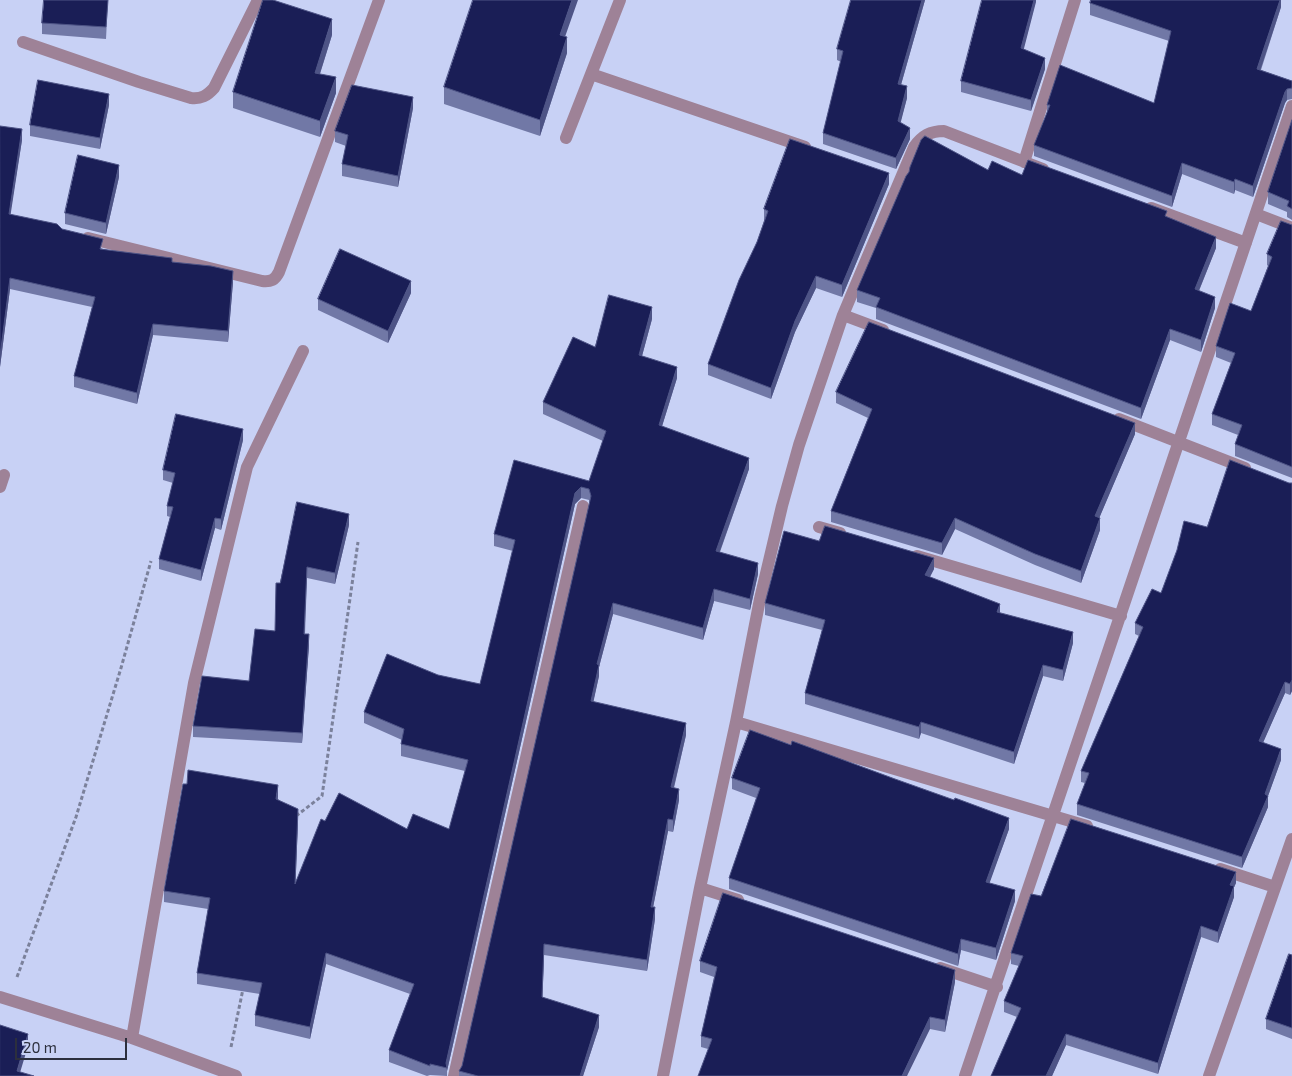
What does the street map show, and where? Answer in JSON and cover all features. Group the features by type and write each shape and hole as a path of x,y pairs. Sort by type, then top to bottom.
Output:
{"street":[{"path":"23,42 139,82 198,99 209,94 214,88 258,0"},
{"path":"73,234 262,281 269,282 274,279 279,272 380,0"},
{"path":"566,138 620,0"},
{"path":"1024,162 1075,0"},
{"path":"591,74 817,151"},
{"path":"965,1076 1292,106"},
{"path":"663,1076 760,599 782,506 799,444 843,315 897,178 919,140 935,131 944,131 1052,172"},
{"path":"1135,202 1246,243"},
{"path":"1256,214 1292,228"},
{"path":"843,315 896,335"},
{"path":"132,1038 194,683 247,467 303,351"},
{"path":"1106,414 1257,473"},
{"path":"454,1076 583,506"},
{"path":"819,527 856,538"},
{"path":"904,552 1121,616"},
{"path":"736,722 1100,831"},
{"path":"1210,1076 1292,839"},
{"path":"1210,866 1275,886"},
{"path":"700,888 747,903"},
{"path":"932,965 996,987"},
{"path":"4,998 132,1038 231,1075"}],"path":[{"path":"292,820 322,796 358,542"},
{"path":"4,998 76,817 151,561"},
{"path":"231,1075 244,986"}],"building":[{"path":"44,0 108,0 106,27 42,23"},
{"path":"263,0 273,0 332,19 315,73 336,77 320,121 233,92"},
{"path":"473,0 572,0 560,35 567,37 540,120 444,87"},
{"path":"851,0 922,0 898,84 907,86 898,121 910,128 896,158 823,133 843,51 837,49"},
{"path":"982,0 1034,0 1021,48 1045,58 1031,100 961,81"},
{"path":"1091,0 1280,0 1257,69 1292,81 1292,88 1287,89 1285,92 1253,186 1235,179 1234,182 1182,163 1172,196 1034,145 1050,105 1047,105 1060,65 1154,103 1171,31 1090,3"},
{"path":"38,80 109,94 100,138 30,125"},
{"path":"352,85 413,97 398,176 342,164 348,135 335,131"},
{"path":"1292,120 1292,209 1287,206 1289,201 1268,192"},
{"path":"0,126 22,129 9,214 57,224 62,229 103,239 100,249 172,258 172,262 211,266 233,271 228,331 153,324 137,393 74,376 95,297 10,278 0,356"},
{"path":"925,136 988,170 992,161 1022,175 1028,160 1167,211 1165,216 1216,237 1195,289 1215,297 1201,340 1170,329 1141,408 876,307 880,298 857,290 909,172 921,140"},
{"path":"790,139 889,173 842,285 816,276 795,321 771,388 708,364 739,280 757,242 768,211 764,209"},
{"path":"78,155 119,165 106,223 65,213"},
{"path":"1281,221 1292,225 1292,467 1235,444 1242,425 1212,414 1235,353 1216,346 1230,303 1251,311 1272,257 1267,254"},
{"path":"340,249 411,281 388,331 318,299"},
{"path":"609,295 652,307 639,355 677,367 659,425 749,458 716,551 758,563 750,599 714,589 703,628 613,603 597,664 599,665 591,701 686,723 671,787 679,789 673,820 668,819 651,907 655,907 647,960 544,944 542,997 599,1015 580,1076 478,1076 459,1071 462,1066 591,496 589,489 581,487 575,493 446,1063 447,1068 430,1064 430,1066 389,1050 414,984 326,953 310,1027 255,1015 262,983 197,973 210,898 164,891 183,784 187,784 188,770 278,785 276,799 298,809 295,884 321,819 325,821 339,793 407,829 413,814 449,829 468,760 401,744 404,729 364,712 387,654 438,675 480,684 515,540 494,534 514,460 589,481 606,431 543,402 573,337 595,347"},
{"path":"869,322 1135,423 1095,516 1100,518 1081,571 1035,554 955,518 942,543 831,511 872,409 836,392"},
{"path":"176,414 243,429 221,519 215,518 201,570 159,559 173,507 167,506 175,473 163,470"},
{"path":"1230,460 1292,483 1292,680 1290,684 1285,682 1259,741 1281,749 1265,794 1268,796 1242,857 1077,804 1089,773 1081,771 1143,627 1135,623 1152,589 1161,593 1177,550 1184,521 1207,527"},
{"path":"297,502 349,514 335,573 307,567 304,634 309,634 302,733 193,726 202,676 249,681 255,629 275,631 276,583 280,583"},
{"path":"825,526 934,558 925,575 1000,604 997,612 1073,632 1063,670 1043,665 1014,752 921,722 919,727 805,693 825,620 765,603 784,531 819,541"},
{"path":"750,730 791,745 792,741 1009,818 986,882 1015,890 996,948 961,939 958,954 729,878 760,788 732,778"},
{"path":"1071,819 1236,872 1230,885 1234,886 1218,932 1201,926 1158,1063 1066,1034 1046,1076 991,1076 1021,1008 1004,1001 1023,956 1011,953 1031,894 1041,896"},
{"path":"723,893 955,970 945,1020 930,1017 902,1076 698,1076 712,1039 701,1036 717,967 700,961"},
{"path":"1289,954 1292,955 1292,1028 1266,1019"},
{"path":"0,1025 28,1034 17,1071 34,1076 0,1076"}]}
